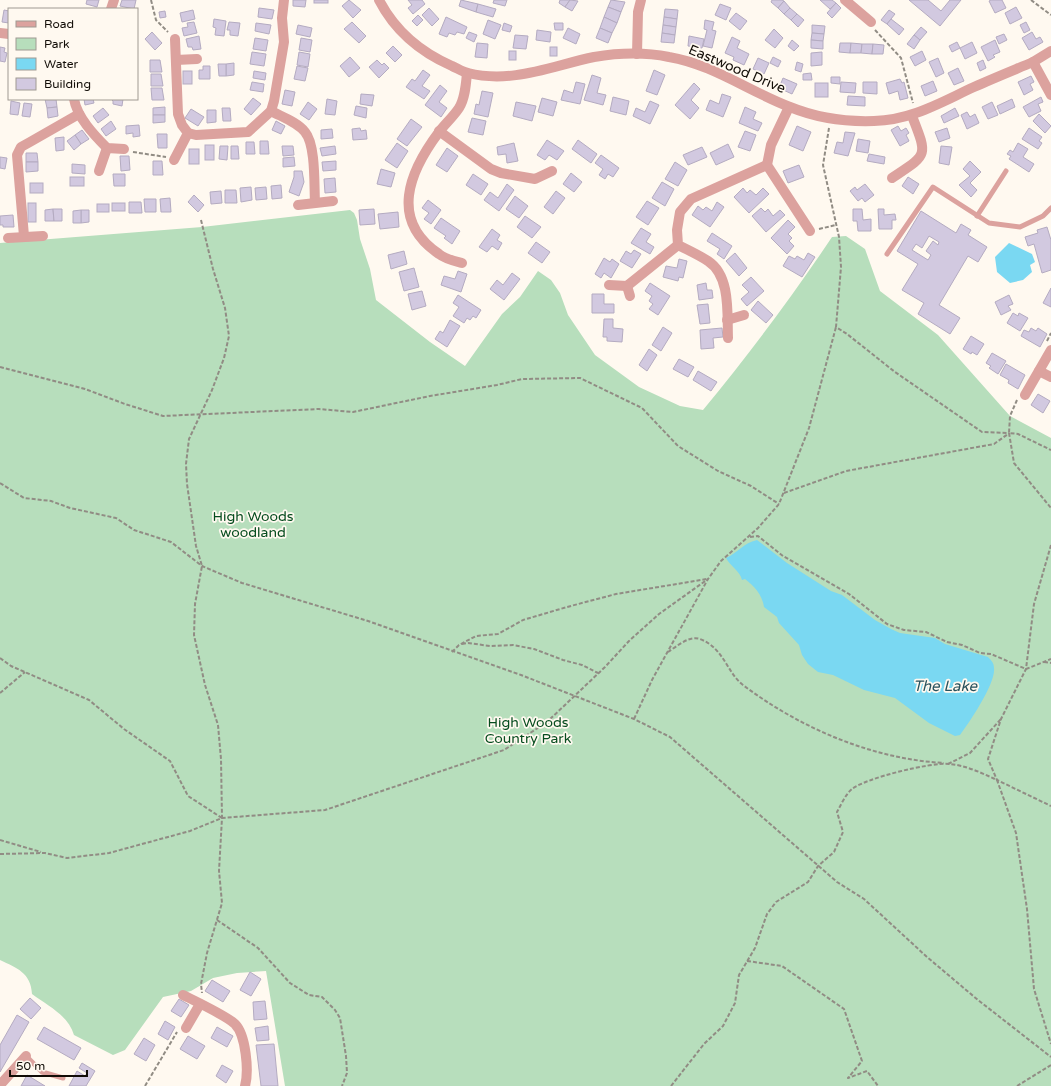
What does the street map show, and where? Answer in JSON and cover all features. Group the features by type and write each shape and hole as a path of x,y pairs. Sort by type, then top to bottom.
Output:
{"street":[{"path":"175,39 178,114 182,125 188,133 196,135 248,132 271,111 274,101 284,42 282,18 284,0"},
{"name":"Eastwood Drive","path":"379,0 392,21 406,37 440,60 467,73 502,77 523,75 611,54 637,54 669,57 712,71 789,107 809,114 831,119 875,121 914,115 1034,62 1051,50"},
{"path":"637,54 638,12 641,0"},
{"path":"845,0 871,22"},
{"path":"176,60 197,59"},
{"path":"1034,62 1051,95"},
{"path":"462,263 440,255 424,242 414,226 409,212 408,191 415,171 439,131 460,107 467,73"},
{"path":"74,100 75,108 79,114 107,148 124,149"},
{"path":"789,107 771,145 767,165 802,213 810,231"},
{"path":"271,111 297,125 306,133 311,148 315,202"},
{"path":"24,236 17,155 21,148 30,142 79,114"},
{"path":"892,178 918,160 922,154 923,144 914,115"},
{"path":"439,131 491,169 501,173 535,179 552,171"},
{"path":"174,160 188,133"},
{"path":"99,171 107,148"},
{"path":"678,245 677,230 680,212 690,199 767,165"},
{"path":"298,205 333,201"},
{"path":"8,238 44,236"},
{"path":"609,284 628,291 678,245"},
{"path":"678,245 709,262 718,271 725,292 728,338"},
{"path":"727,320 744,315"},
{"path":"1025,395 1051,350"},
{"path":"1039,371 1051,377"},
{"path":"184,995 235,1023 242,1035 246,1060 245,1086"},
{"path":"186,1028 200,1004"},
{"path":"0,1084 26,1056"}],"lane":[{"path":"977,216 1006,171"},
{"path":"888,254 933,187 989,223 1020,227 1043,216 1051,208"},
{"path":"26,1056 42,1072 63,1078"}],"path":[{"path":"151,0 156,20 168,31 170,39 175,39"},
{"path":"1031,0 1051,15"},
{"path":"871,22 872,27 901,58 914,115"},
{"path":"634,719 666,653 708,579 721,561 749,537 779,504 810,428 836,327 841,267 836,225 823,165 831,119"},
{"path":"124,149 145,154 165,156 174,160"},
{"path":"200,1004 202,994 200,984 222,903 218,871 222,818 221,759 218,726 204,685 194,635 195,604 202,566 196,546 187,484 186,464 189,439 224,358 229,336 225,308 213,269 201,220"},
{"path":"810,231 836,225"},
{"path":"836,327 895,372 982,432 1018,434 1051,450"},
{"path":"0,367 85,389 163,416 319,409 353,412 522,379 580,378 642,408 678,446 718,471 751,486 779,504"},
{"path":"1010,416 1009,434 1014,464 1051,508"},
{"path":"784,493 846,471 994,444 1009,434"},
{"path":"0,483 24,498 51,501 70,508 116,518 134,530 171,542 202,566 242,583 320,606 507,670 634,719 670,737 818,866 838,882 864,899 926,957 1051,1057"},
{"path":"749,537 758,536 783,556 849,594 887,624 904,630 926,632 947,642 962,645 980,653 991,654 1026,669 1051,659"},
{"path":"1051,545 1034,604 1026,669 1001,718 988,759 1016,833 1027,909 1034,989 1051,1044"},
{"path":"452,652 459,645 476,636 498,634 523,620 567,606 616,594 708,579"},
{"path":"0,840 12,845 67,858 109,853 190,831 222,818 325,810 504,750 547,722 629,641 659,614 708,579"},
{"path":"666,653 690,639 698,638 709,643 723,658 741,684 774,706 819,732 908,759 970,768 1051,806"},
{"path":"459,645 468,643 490,646 513,645 534,649 563,660 582,665 598,673"},
{"path":"0,658 11,666 89,700 124,729 170,761 188,796 222,818"},
{"path":"1044,662 1051,662"},
{"path":"0,693 25,672"},
{"path":"671,1086 704,1044 722,1027 735,1003 738,975 755,948 767,914 776,902 789,892 808,882 818,866 834,852 843,832 837,812 852,789 872,780 900,771 949,764 970,753 1001,718"},
{"path":"0,854 45,853"},
{"path":"217,920 258,948 290,983 309,995 322,997 335,1010 340,1018 346,1056 347,1073 342,1086"},
{"path":"746,961 782,966 844,1009 862,1061 848,1078 867,1071 878,1086"},
{"path":"145,1086 181,1025 186,1028"},
{"path":"1017,1086 1051,1065"}],"green space":[{"name":"High Woods woodland","path":"350,210 354,213 357,220 360,239 370,269 376,300 430,342 465,366 502,314 520,297 538,271 551,280 560,293 568,315 595,355 639,387 680,406 703,410 770,325 832,237 846,236 865,249 880,291 938,335 1010,416 1051,438 1051,1086 285,1086 266,971 237,973 213,978 191,991 163,997 125,1050 113,1055 74,1035 71,1028 62,1016 32,994 29,981 26,976 22,972 0,960 0,243 202,227"}],"water":[{"path":"1009,243 1032,254 1035,262 1030,265 1032,272 1023,280 1010,283 997,272 995,257"},
{"name":"The Lake","path":"757,540 787,563 831,591 842,595 875,620 891,629 900,633 935,638 945,644 988,657 994,666 991,683 981,703 960,735 955,736 929,723 895,698 864,690 833,675 818,672 808,664 802,655 799,645 779,623 777,617 764,607 757,591 745,579 742,580 726,558 744,545"}],"building":[{"path":"87,0 99,0 97,7 86,4"},
{"path":"122,0 136,0 134,8 120,6"},
{"path":"293,0 306,0 305,7 293,6"},
{"path":"314,0 328,0 328,3 314,3"},
{"path":"349,0 361,10 353,18 342,6"},
{"path":"408,0 422,0 425,4 413,14 408,8 412,5"},
{"path":"461,0 478,4 476,12 459,6"},
{"path":"494,0 507,0 505,6 493,3"},
{"path":"560,0 570,0 565,7 559,3"},
{"path":"570,0 578,1 572,11 565,7"},
{"path":"611,0 625,2 621,12 608,7"},
{"path":"772,0 784,1 778,8 771,2"},
{"path":"820,0 832,0 836,3 830,9"},
{"path":"909,0 928,0 941,11 950,0 961,0 940,26"},
{"path":"1002,0 1006,8 995,13 989,1"},
{"path":"784,1 790,8 784,14 778,8"},
{"path":"836,3 841,8 832,18 827,13"},
{"path":"478,4 496,9 493,17 476,12"},
{"path":"720,4 731,8 726,20 715,15"},
{"path":"608,7 621,12 617,23 604,17"},
{"path":"1016,7 1022,18 1010,24 1005,13"},
{"path":"259,8 274,10 272,19 258,17"},
{"path":"429,8 439,19 432,26 422,15"},
{"path":"790,8 797,14 791,20 784,14"},
{"path":"665,9 678,10 677,19 664,17"},
{"path":"4,10 8,11 8,23 2,22"},
{"path":"193,10 195,19 182,22 180,13"},
{"path":"889,10 895,14 887,24 881,20"},
{"path":"165,11 166,17 160,18 159,12"},
{"path":"736,13 747,21 740,30 729,21"},
{"path":"797,14 804,20 798,27 791,20"},
{"path":"418,15 423,20 417,26 412,21"},
{"path":"446,17 467,27 464,34 457,32 455,35 449,33 447,37 439,34"},
{"path":"604,17 617,23 612,33 600,28"},
{"path":"664,17 677,19 676,27 663,25"},
{"path":"214,19 226,21 224,36 215,35 216,28 213,27"},
{"path":"891,19 904,29 899,35 887,24"},
{"path":"488,20 501,25 495,39 483,34"},
{"path":"705,20 714,22 712,30 716,31 712,48 703,46 707,30 704,29"},
{"path":"194,22 197,33 184,36 182,28 188,27 187,23"},
{"path":"229,22 240,23 238,36 230,35 230,30 227,30"},
{"path":"352,22 366,36 359,43 344,29"},
{"path":"1026,22 1030,30 1024,33 1020,25"},
{"path":"256,23 271,25 269,34 255,31"},
{"path":"504,23 512,26 510,32 502,30"},
{"path":"554,23 563,23 563,30 555,30"},
{"path":"298,25 312,28 310,37 296,34"},
{"path":"663,25 676,27 675,35 662,33"},
{"path":"812,25 825,26 824,34 812,33"},
{"path":"921,27 927,32 920,40 914,35"},
{"path":"568,28 580,34 576,44 563,38"},
{"path":"600,28 612,33 608,43 596,38"},
{"path":"774,29 783,38 775,48 765,40"},
{"path":"537,30 551,32 550,42 536,40"},
{"path":"152,32 162,43 155,50 145,39"},
{"path":"469,32 477,35 474,42 466,38"},
{"path":"1032,32 1036,39 1040,37 1043,42 1029,50 1022,38"},
{"path":"662,33 675,35 674,43 661,42"},
{"path":"812,33 824,34 823,41 811,40"},
{"path":"1004,34 1007,40 999,44 996,37"},
{"path":"515,35 528,36 526,49 513,48"},
{"path":"914,35 920,40 914,49 907,44"},
{"path":"199,36 201,49 193,50 192,47 188,47 186,39"},
{"path":"689,36 704,39 702,48 688,46"},
{"path":"732,37 740,41 737,48 749,54 744,65 733,60 734,57 725,53"},
{"path":"255,38 268,40 266,51 253,49"},
{"path":"301,38 312,40 310,52 299,50"},
{"path":"792,40 799,46 794,51 788,46"},
{"path":"811,40 823,41 823,49 811,48"},
{"path":"995,40 1000,52 993,55 995,57 988,61 981,47"},
{"path":"957,42 960,48 952,52 949,46"},
{"path":"972,42 977,53 965,59 960,48"},
{"path":"477,43 488,44 487,58 475,57"},
{"path":"840,43 851,43 850,53 839,52"},
{"path":"851,43 862,44 861,53 850,53"},
{"path":"862,44 873,44 872,54 861,53"},
{"path":"873,44 884,45 883,54 872,54"},
{"path":"393,46 402,55 395,62 386,53"},
{"path":"0,47 5,48 4,52 7,53 5,62 0,61"},
{"path":"550,47 557,47 557,56 550,56"},
{"path":"509,51 516,51 516,60 509,60"},
{"path":"922,51 926,60 915,66 910,57"},
{"path":"252,52 266,54 264,66 250,64"},
{"path":"299,52 310,54 308,67 297,65"},
{"path":"822,52 822,65 811,66 811,53"},
{"path":"350,57 360,68 349,77 340,66"},
{"path":"773,57 781,61 778,67 770,63"},
{"path":"758,58 769,63 764,74 753,69"},
{"path":"938,58 944,73 936,77 929,62"},
{"path":"150,60 160,60 162,72 150,72"},
{"path":"377,60 382,65 384,63 389,68 379,78 369,67"},
{"path":"983,60 986,68 980,71 977,63"},
{"path":"797,62 803,64 801,72 795,70"},
{"path":"234,63 234,75 226,76 226,64"},
{"path":"218,64 226,64 226,76 219,76"},
{"path":"203,66 210,66 210,79 199,79 199,70 203,70"},
{"path":"297,66 308,68 305,81 294,79"},
{"path":"958,68 964,81 954,85 948,73"},
{"path":"423,70 430,75 422,86 430,91 424,99 406,87 412,79 415,81"},
{"path":"654,70 665,75 657,95 646,91"},
{"path":"183,71 192,71 192,84 183,84"},
{"path":"254,71 266,73 265,80 253,78"},
{"path":"811,73 812,80 803,80 803,74"},
{"path":"151,74 161,74 163,86 151,86"},
{"path":"592,75 601,78 597,93 606,95 603,105 584,100"},
{"path":"1031,76 1034,82 1030,84 1033,90 1024,95 1018,82"},
{"path":"831,77 840,77 840,84 831,83"},
{"path":"783,78 797,84 792,94 779,88"},
{"path":"900,79 902,83 904,82 908,98 900,100 898,91 889,94 886,83"},
{"path":"933,81 937,91 925,96 921,86"},
{"path":"252,82 264,84 263,92 250,90"},
{"path":"576,82 585,84 580,104 561,100 564,90 573,93"},
{"path":"841,82 856,83 855,93 840,92"},
{"path":"863,82 877,82 877,94 863,93"},
{"path":"694,83 700,89 691,100 699,108 690,119 675,105"},
{"path":"815,83 828,83 828,97 815,97"},
{"path":"440,85 447,91 439,102 447,108 441,117 425,105"},
{"path":"151,88 162,88 164,100 152,100"},
{"path":"285,90 295,92 292,106 282,104"},
{"path":"482,91 493,93 488,117 474,114 476,104 479,105"},
{"path":"361,94 374,95 372,106 360,104"},
{"path":"722,94 731,97 723,117 706,110 710,100 719,104"},
{"path":"848,96 865,97 865,106 847,105"},
{"path":"613,97 629,101 626,115 610,111"},
{"path":"1041,97 1043,102 1038,104 1041,111 1029,117 1023,107"},
{"path":"253,98 261,104 251,115 244,109"},
{"path":"542,98 557,102 553,116 538,112"},
{"path":"327,99 337,101 335,115 325,114"},
{"path":"1012,99 1015,107 1000,114 997,106"},
{"path":"45,100 56,100 57,107 47,108"},
{"path":"84,100 93,100 94,103 85,105"},
{"path":"112,100 123,100 122,106 113,104"},
{"path":"11,101 20,103 18,115 10,114"},
{"path":"650,101 659,105 650,124 633,116 636,108 645,112"},
{"path":"308,102 317,109 309,120 300,114"},
{"path":"516,102 536,106 532,121 513,116"},
{"path":"992,102 998,115 988,119 982,107"},
{"path":"24,103 32,104 30,117 22,116"},
{"path":"356,106 367,108 366,118 354,115"},
{"path":"57,107 58,116 48,118 47,108"},
{"path":"165,107 165,115 153,115 153,108"},
{"path":"745,107 756,112 753,119 762,123 758,131 739,123"},
{"path":"103,108 109,115 98,123 93,116"},
{"path":"222,108 230,108 231,121 223,121"},
{"path":"955,108 959,116 944,123 941,116"},
{"path":"191,109 204,117 198,126 185,118"},
{"path":"207,110 216,110 216,122 207,123"},
{"path":"967,112 970,117 975,114 979,123 967,129 961,115"},
{"path":"1039,114 1051,126 1045,133 1033,121"},
{"path":"153,115 165,115 165,122 153,123"},
{"path":"472,118 486,121 483,135 468,132"},
{"path":"411,119 422,127 407,146 397,139"},
{"path":"111,121 116,129 106,136 101,129"},
{"path":"276,121 285,126 281,134 272,130"},
{"path":"139,125 140,136 133,137 133,133 126,134 126,126"},
{"path":"797,126 811,132 803,151 789,145"},
{"path":"898,126 901,131 906,128 909,133 906,135 909,141 900,146 891,130"},
{"path":"360,128 361,131 366,130 367,139 353,140 352,129"},
{"path":"947,128 950,138 939,142 935,132"},
{"path":"1029,128 1042,137 1039,141 1042,143 1038,149 1022,139"},
{"path":"332,129 333,138 321,139 321,130"},
{"path":"82,130 89,139 81,144 75,135"},
{"path":"745,131 756,135 750,151 738,147"},
{"path":"845,132 855,133 848,156 834,153 837,142 843,143"},
{"path":"157,134 167,134 167,148 158,148"},
{"path":"75,135 81,144 74,150 67,141"},
{"path":"64,137 64,150 56,151 55,138"},
{"path":"858,139 870,141 868,153 856,151"},
{"path":"547,140 564,151 557,160 549,155 545,160 537,155"},
{"path":"578,140 597,154 591,163 572,149"},
{"path":"260,141 268,141 269,154 260,154"},
{"path":"246,142 254,142 255,154 246,154"},
{"path":"397,143 408,151 397,168 385,160"},
{"path":"514,143 518,161 507,163 506,154 498,155 497,147"},
{"path":"1018,143 1028,149 1023,157 1034,164 1029,172 1009,159 1011,156 1007,154 1010,150 1013,152"},
{"path":"728,144 734,157 716,165 710,153"},
{"path":"205,145 214,145 214,160 205,160"},
{"path":"220,146 228,146 227,160 219,159"},
{"path":"231,146 238,146 239,159 231,159"},
{"path":"282,146 293,146 294,155 283,156"},
{"path":"335,146 336,154 322,156 320,148"},
{"path":"941,146 952,147 949,165 939,163"},
{"path":"702,147 707,157 688,165 683,155"},
{"path":"447,148 458,156 447,172 436,165"},
{"path":"189,149 199,149 199,164 189,164"},
{"path":"26,153 37,153 38,162 26,162"},
{"path":"869,154 885,157 884,164 867,161"},
{"path":"601,155 619,168 613,177 608,174 605,179 599,175 603,169 595,163"},
{"path":"120,156 129,156 130,170 121,171"},
{"path":"0,157 7,158 5,169 0,168"},
{"path":"294,157 295,166 283,167 283,158"},
{"path":"153,161 162,161 163,175 153,175"},
{"path":"336,161 336,170 323,171 322,162"},
{"path":"970,161 981,172 970,183 977,190 971,197 959,185 970,176 963,169"},
{"path":"26,162 38,162 38,171 26,172"},
{"path":"675,162 687,170 678,186 665,179"},
{"path":"72,164 85,165 85,174 72,173"},
{"path":"799,165 804,177 788,183 783,171"},
{"path":"381,169 395,173 391,187 377,184"},
{"path":"294,171 302,171 304,182 299,196 289,192 294,177"},
{"path":"571,173 582,182 574,192 563,184"},
{"path":"113,174 125,174 125,186 114,186"},
{"path":"473,174 488,184 481,195 466,185"},
{"path":"70,177 84,177 84,186 70,186"},
{"path":"908,177 919,184 913,194 902,186"},
{"path":"335,178 336,192 325,193 324,179"},
{"path":"662,182 674,189 665,206 652,198"},
{"path":"30,183 43,183 43,193 30,193"},
{"path":"507,184 514,190 499,211 484,200 490,192 498,198"},
{"path":"865,184 874,195 865,202 862,198 858,201 850,191 855,187 857,190"},
{"path":"281,185 282,198 272,199 271,186"},
{"path":"251,187 252,200 241,202 240,188"},
{"path":"266,187 267,199 256,200 255,188"},
{"path":"743,188 747,193 750,190 756,195 763,188 769,194 749,213 734,197"},
{"path":"225,190 236,190 237,203 225,203"},
{"path":"221,191 222,203 211,204 210,192"},
{"path":"556,191 565,198 553,214 544,207"},
{"path":"194,195 204,205 198,212 188,202"},
{"path":"515,196 528,206 519,218 506,209"},
{"path":"170,198 171,212 161,212 160,199"},
{"path":"144,199 156,199 156,212 145,212"},
{"path":"428,200 441,210 431,224 424,219 429,213 422,208"},
{"path":"647,201 659,208 648,225 636,217"},
{"path":"129,202 141,202 142,213 129,213"},
{"path":"717,202 724,207 710,227 692,215 698,206 703,210 706,207 712,211"},
{"path":"28,203 36,203 36,222 28,222"},
{"path":"112,203 125,203 125,211 112,211"},
{"path":"97,204 109,204 109,212 97,212"},
{"path":"761,208 765,212 768,209 773,216 780,210 785,215 766,232 752,216"},
{"path":"53,209 54,221 45,221 45,210"},
{"path":"53,209 62,209 62,221 54,221"},
{"path":"374,209 375,224 360,225 359,210"},
{"path":"853,209 862,209 863,220 871,219 871,231 858,231 857,221 853,221"},
{"path":"878,209 884,209 884,215 895,214 896,220 892,220 892,229 879,229"},
{"path":"81,210 89,210 89,222 81,223"},
{"path":"81,210 81,223 73,223 73,211"},
{"path":"921,211 956,233 961,224 971,230 968,235 987,247 978,262 968,256 939,305 960,318 950,334 918,314 924,303 902,290 918,264 897,251","holes":["929,236 939,242 938,245 933,241 926,251 931,255 928,260 912,250 916,244 922,248"]},
{"path":"398,212 399,227 380,229 378,214"},
{"path":"13,215 14,227 3,227 3,225 0,225 0,216"},
{"path":"525,216 541,227 532,238 517,227"},
{"path":"441,218 460,231 452,244 444,238 446,236 434,228"},
{"path":"788,220 795,227 788,234 792,238 789,241 794,246 787,254 771,238"},
{"path":"1047,227 1051,240 1051,270 1042,273 1034,244 1028,246 1025,237 1038,233 1037,230"},
{"path":"641,228 651,234 646,242 654,247 650,254 631,243"},
{"path":"492,229 500,235 497,240 502,243 498,250 492,246 487,252 479,247"},
{"path":"712,233 732,246 724,259 717,254 720,249 707,241"},
{"path":"536,242 550,252 542,263 528,253"},
{"path":"634,250 641,254 632,268 620,261 626,251 631,254"},
{"path":"404,251 407,264 391,269 388,255"},
{"path":"735,253 747,268 739,276 726,261"},
{"path":"808,253 815,257 802,277 783,266 789,256 795,259 797,256 804,260"},
{"path":"604,258 610,262 612,259 619,264 611,278 604,273 601,278 595,274"},
{"path":"679,259 687,261 683,278 679,277 678,281 663,277 666,266 677,268"},
{"path":"414,268 419,287 404,291 399,272"},
{"path":"458,271 467,274 461,292 441,285 444,276 455,279"},
{"path":"512,273 520,279 504,300 490,289 497,280 503,285"},
{"path":"751,277 764,291 747,306 741,299 749,292 742,285"},
{"path":"650,283 670,296 658,315 649,309 653,304 649,301 652,296 645,291"},
{"path":"706,283 707,290 712,290 713,298 699,300 697,285"},
{"path":"1051,288 1051,307 1043,303"},
{"path":"422,291 426,306 412,310 408,294"},
{"path":"592,294 604,294 604,304 614,304 614,313 592,313"},
{"path":"458,295 481,310 476,318 473,316 470,320 467,318 464,323 453,316 459,307 453,303"},
{"path":"1009,295 1013,304 1008,306 1011,310 1001,315 995,302"},
{"path":"758,301 773,315 766,323 751,310"},
{"path":"708,304 710,323 700,324 697,305"},
{"path":"1013,313 1018,316 1019,313 1028,318 1020,331 1007,323"},
{"path":"604,319 613,319 613,328 623,329 622,342 607,341 607,337 603,337"},
{"path":"450,320 460,326 447,347 435,339 440,331 443,333"},
{"path":"663,327 672,333 661,351 652,345"},
{"path":"722,328 723,337 713,338 714,348 701,349 700,330"},
{"path":"1031,328 1036,331 1038,328 1047,334 1040,347 1021,336 1024,330 1029,332"},
{"path":"971,336 984,344 977,355 972,352 971,354 963,349"},
{"path":"649,349 657,355 647,371 639,365"},
{"path":"992,353 1006,361 998,374 989,368 991,366 986,363"},
{"path":"679,359 694,367 688,377 673,369"},
{"path":"1006,364 1025,375 1018,389 1008,383 1009,380 1000,375"},
{"path":"698,371 717,382 711,391 693,380"},
{"path":"1038,394 1050,401 1043,413 1031,405"},
{"path":"250,972 261,979 251,996 240,990"},
{"path":"212,980 230,991 223,1002 205,991"},
{"path":"30,998 41,1008 31,1019 20,1009"},
{"path":"179,999 189,1005 181,1017 171,1011"},
{"path":"265,1001 267,1019 254,1020 253,1002"},
{"path":"17,1015 29,1022 0,1072 0,1045"},
{"path":"165,1021 175,1027 168,1040 158,1034"},
{"path":"268,1026 269,1040 257,1041 255,1028"},
{"path":"44,1027 81,1048 74,1060 37,1039"},
{"path":"217,1027 233,1036 227,1047 211,1038"},
{"path":"188,1036 205,1046 197,1059 180,1049"},
{"path":"144,1038 155,1045 146,1061 134,1054"},
{"path":"274,1044 278,1086 261,1086 256,1045"},
{"path":"82,1063 95,1071 86,1086 69,1086 77,1071 85,1076 87,1073 79,1068"},
{"path":"222,1065 233,1071 226,1083 216,1076"},
{"path":"27,1075 45,1086 21,1086"}],"park label":[{"name":"High Woods Country Park","path":"528,730"}]}
